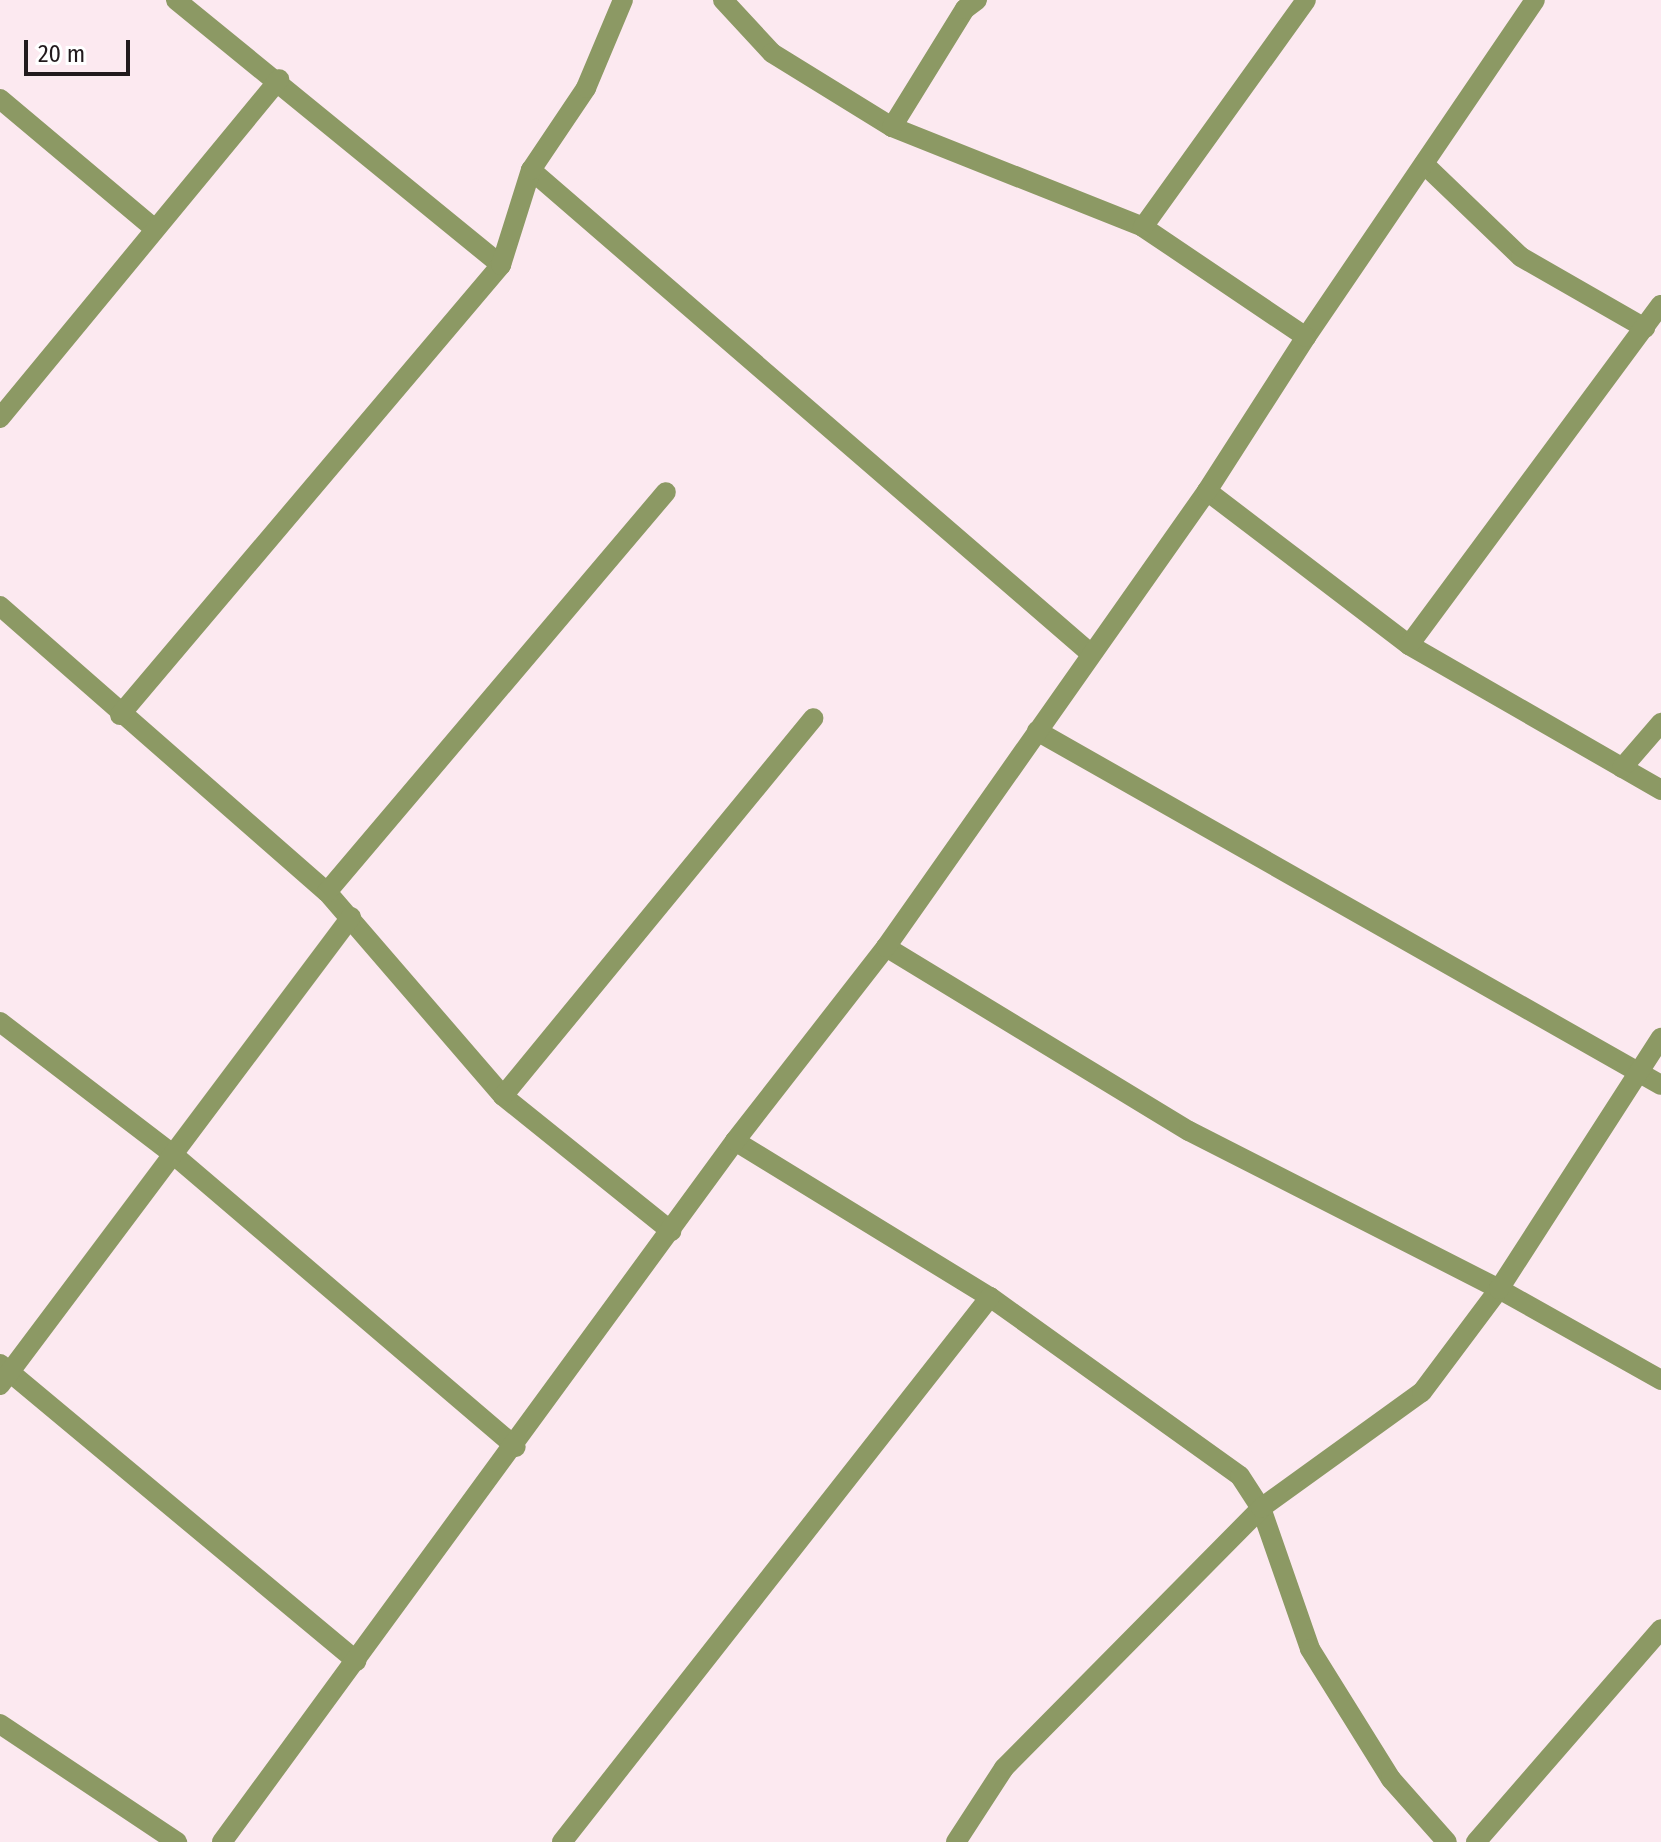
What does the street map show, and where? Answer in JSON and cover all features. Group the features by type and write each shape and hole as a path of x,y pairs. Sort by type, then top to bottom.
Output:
{"street":[{"path":"176,0 279,79 501,265"},
{"path":"120,715 501,265 531,170 586,88 623,0"},
{"path":"723,0 772,53 892,127 1143,227 1306,337"},
{"path":"892,127 965,9 977,0"},
{"path":"1143,227 1306,0"},
{"path":"222,1842 516,1447 735,1141 886,947 1090,653 1207,491 1306,337 1535,0"},
{"path":"0,418 279,79"},
{"path":"0,99 155,229"},
{"path":"1424,164 1521,257 1645,328"},
{"path":"531,170 1090,653"},
{"path":"1409,645 1661,305"},
{"path":"1207,491 1409,645 1661,790"},
{"path":"327,892 666,492"},
{"path":"0,606 120,715 327,892 503,1096 671,1231"},
{"path":"503,1096 813,718"},
{"path":"1622,768 1661,723"},
{"path":"1037,731 1661,1085"},
{"path":"351,917 175,1156 3,1374 356,1661"},
{"path":"886,947 1189,1131 1499,1289 1661,1380"},
{"path":"0,1022 175,1156 516,1447"},
{"path":"956,1842 1004,1768 1261,1508 1422,1392 1499,1289 1635,1072 1661,1038"},
{"path":"735,1141 990,1297 1209,1450 1240,1476 1261,1508 1310,1649 1391,1779 1447,1842"},
{"path":"562,1842 990,1297"},
{"path":"1476,1842 1661,1629"},
{"path":"0,1724 177,1842"}]}
